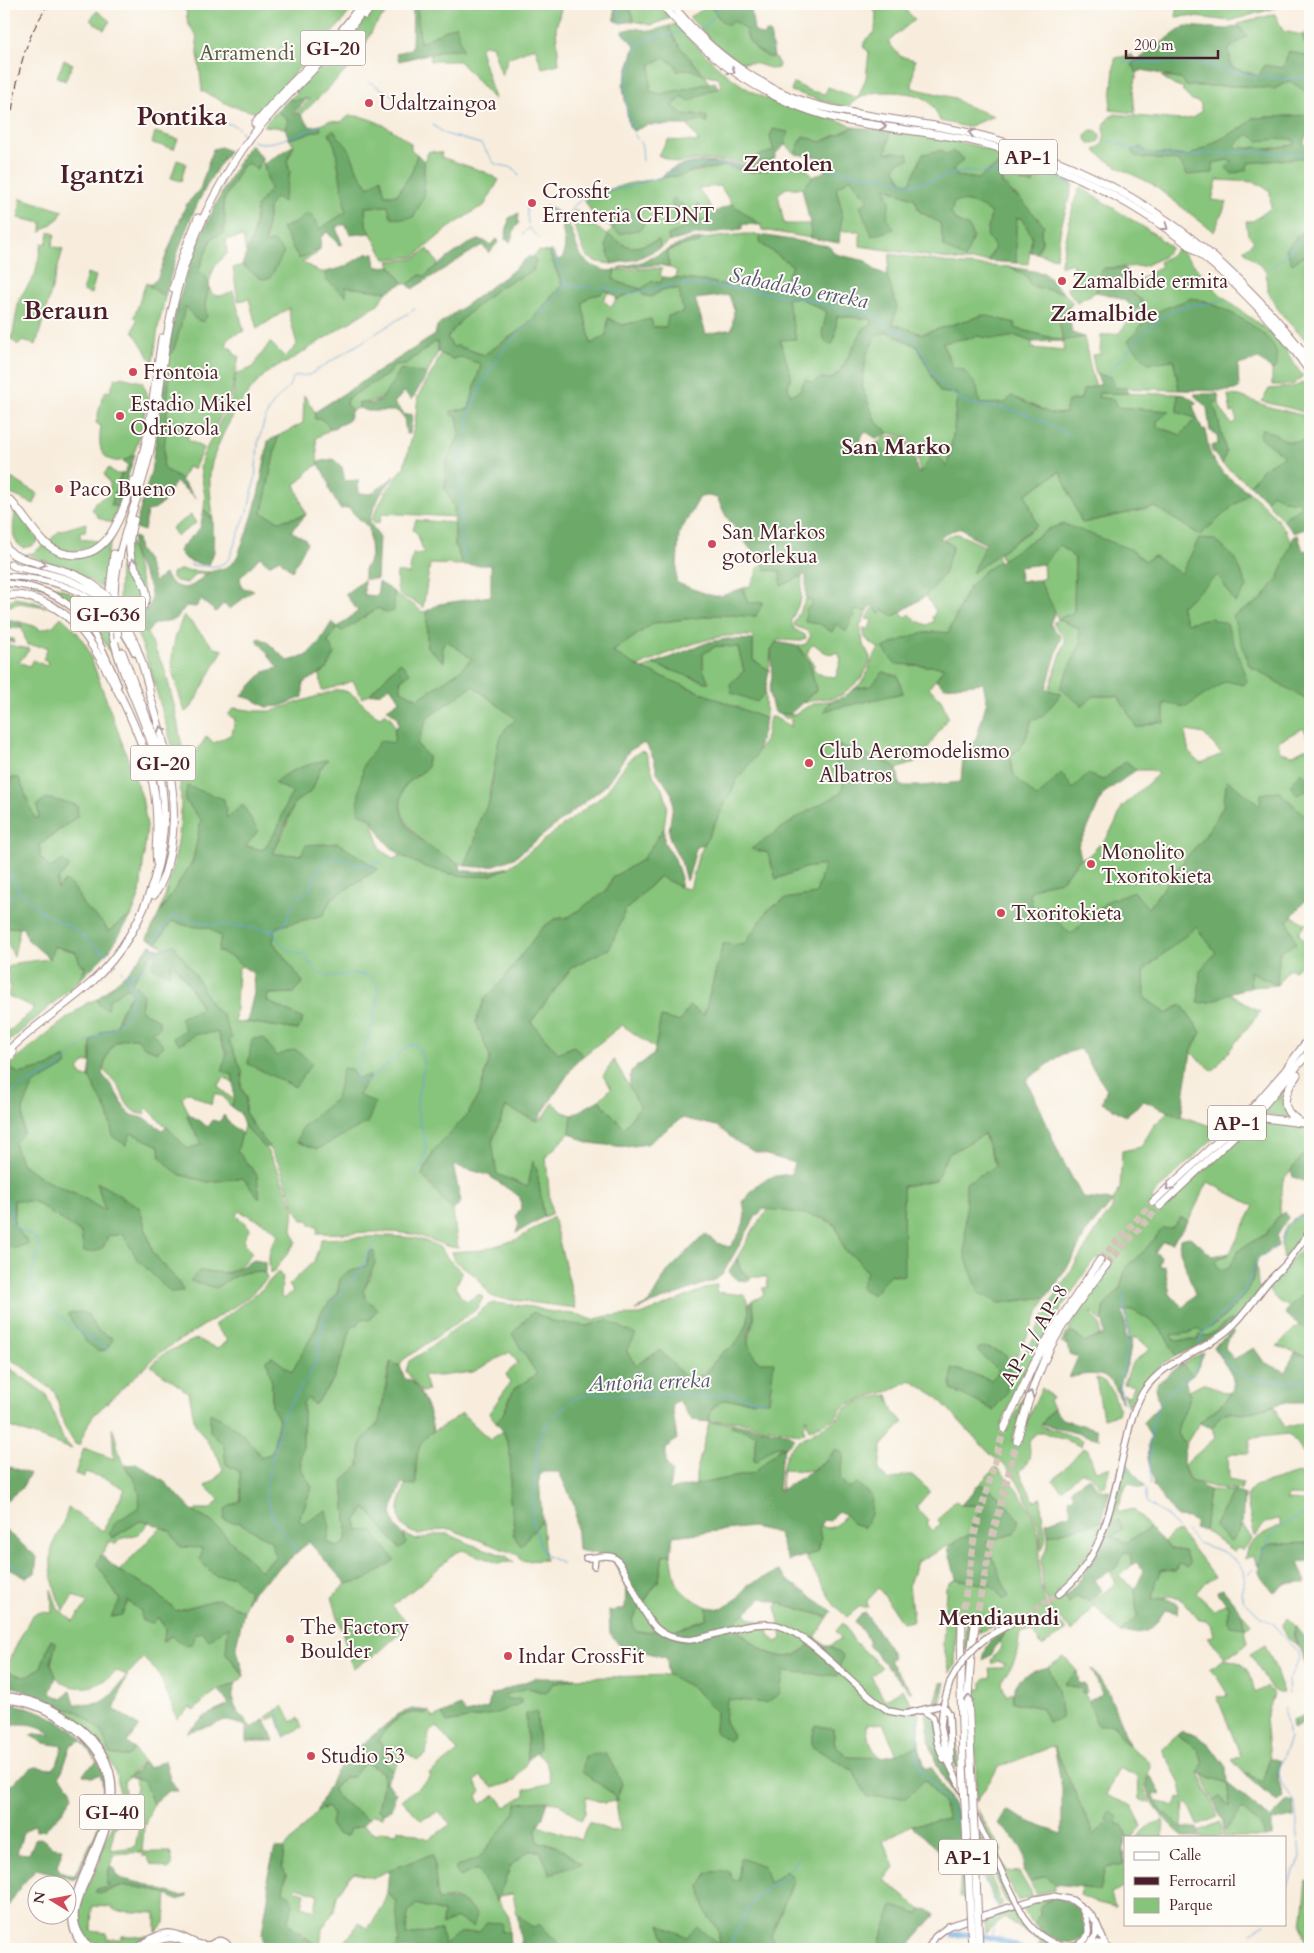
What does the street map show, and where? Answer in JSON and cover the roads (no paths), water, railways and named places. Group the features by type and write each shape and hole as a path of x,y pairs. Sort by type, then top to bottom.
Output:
{"highway":[{"name":"GI-20","path":"4,1056 28,1033 84,989 112,960 139,918 151,890 158,866 164,816 159,770 150,736 120,664 111,626 112,591 116,549 140,469 148,434 161,340 171,293 188,241 222,178 256,131 344,28 359,4"},
{"name":"GI-20","path":"292,87 319,64 348,32 367,4"},
{"path":"319,64 342,44 372,4"},
{"name":"AP-1","path":"662,4 736,75 796,106 845,120 965,139 992,146 1047,164 1108,192 1158,222 1211,263 1277,328 1310,372"},
{"name":"AP-1","path":"672,4 698,39 742,70 795,98 830,109 938,126 988,137 1051,159 1110,186 1162,216 1215,256 1282,324 1310,361"},
{"name":"GI-20","path":"4,1062 109,971 134,938 154,895 162,867 167,841 168,821 166,785 156,739 128,672 118,638 112,591 120,550 148,459 167,333 176,295 195,237 222,178"},
{"path":"4,541 14,555 71,573 95,586 125,609 139,610 145,603 147,593 132,562 130,540 147,474 148,459"},
{"path":"4,498 10,500 50,547 64,554 85,554 99,548 110,536 140,469"},
{"path":"4,511 4,526"},
{"path":"10,564 69,580 90,590 105,602 120,617 133,638 143,666 149,693"},
{"path":"8,596 21,595 42,601 56,608 75,623 100,656 125,703 145,754 153,782 157,811 155,854 158,866"},
{"name":"GI-636","path":"149,693 167,752 173,799 173,832 169,858 161,886 154,895"},
{"name":"AP-1","path":"1310,1037 1285,1072 1254,1107 1157,1204 1258,1113 1310,1051"},
{"path":"1306,1124 1293,1118 1287,1111 1284,1100 1292,1082 1310,1056"},
{"path":"1198,1169 1205,1167 1258,1121 1271,1117 1306,1124"},
{"name":"AP-1 / AP-8","path":"1004,1429 1023,1385 1051,1332 1100,1260"},
{"name":"AP-1 / AP-8","path":"1017,1441 1031,1391 1050,1349 1082,1297 1107,1264"},
{"name":"AP-1","path":"962,1618 961,1683 972,1949"},
{"name":"AP-1","path":"976,1619 971,1653 968,1697 979,1949"}],"main road":[{"name":"GI-636","path":"4,576 28,577 57,583 94,601 113,618 130,641 149,693"},
{"name":"GI-636","path":"4,583 27,586 42,591 60,600 86,622 100,644 125,703"},
{"path":"1060,1594 1080,1573 1097,1547 1109,1515 1137,1404 1152,1380 1167,1366 1209,1343 1232,1326 1276,1273 1310,1226"},
{"path":"1276,1273 1288,1261 1310,1231"},
{"path":"586,1558 611,1556 617,1560 632,1582 644,1614 650,1623 668,1636 680,1640 690,1640 759,1625 780,1625 800,1636 889,1711 899,1714 938,1706"},
{"path":"594,1566 595,1558"},
{"path":"1014,1622 979,1643 963,1660 950,1682 943,1706 941,1726 943,1747 951,1771 1022,1913 1034,1932 1054,1944 1068,1949 1077,1949 1098,1943 1108,1947"},
{"name":"GI-40","path":"4,1696 40,1704 74,1723 98,1747 110,1770 114,1798 111,1818 79,1899 75,1914 76,1926 80,1935 93,1949"},
{"name":"GI-40","path":"4,1700 34,1706 67,1723 93,1747 105,1768 110,1793 107,1813 72,1909 73,1930 80,1943 86,1949"},
{"path":"946,1709 949,1714 950,1758 958,1784"},
{"path":"922,1710 933,1716 939,1748 947,1767 951,1771"},
{"path":"928,1949 935,1937 949,1926 1050,1896 1062,1897 1081,1907 1094,1919 1108,1947"},
{"path":"1054,1944 1074,1946 1085,1939 1089,1927 1081,1907"},
{"path":"1086,1947 1096,1932 1094,1919"},
{"path":"135,1949 154,1937 166,1934 179,1935 210,1947 217,1941 223,1941 228,1944 230,1949"},
{"path":"143,1949 160,1939 171,1938 200,1949"}],"waterway":[{"path":"617,4 622,24"},
{"path":"700,30 709,23 721,4"},
{"path":"873,4 877,8"},
{"path":"624,30 637,47"},
{"path":"637,139 629,119 626,87 627,76 638,47 652,38 684,32"},
{"path":"1122,62 1201,63 1243,74 1282,79 1310,77"},
{"path":"368,81 402,101"},
{"path":"212,125 222,123 233,125 247,138"},
{"path":"253,141 260,143 278,141 322,125"},
{"path":"433,125 445,134 481,144 495,164 514,168 519,176"},
{"path":"1109,141 1153,154 1180,157 1217,153 1256,152 1310,154"},
{"path":"640,142 643,161"},
{"path":"600,193 633,186 705,164 720,164 747,169 796,165 818,166 883,177 910,184 923,183 957,173 974,171 991,173 1029,169 1043,172 1073,186"},
{"path":"567,214 578,202 590,196"},
{"path":"526,202 528,224"},
{"path":"542,208 552,215 564,218"},
{"path":"1269,269 1283,258 1310,226"},
{"path":"523,234 529,228 539,238"},
{"path":"552,251 566,283"},
{"name":"Sabadako erreka","path":"566,284 578,287 593,287"},
{"path":"465,559 460,536 462,502 460,461 468,435 468,419 471,409 485,378 500,355 510,342 560,294 566,284"},
{"name":"Sabadako erreka","path":"600,288 609,288 629,294 678,284 744,289 811,300 845,311 872,313 891,328 915,339 933,374 947,390 966,403 1018,411 1069,435"},
{"path":"1106,377 1140,338 1170,313 1184,306 1224,300"},
{"path":"190,565 216,566 229,559 249,506 255,479 258,444 265,418 274,402 288,388 293,378 309,375 415,309"},
{"path":"269,930 279,929 287,920 290,910 298,898 309,889 321,866 331,857 344,859 357,865 384,862"},
{"path":"4,864 19,889 30,902 47,915 72,928 93,945"},
{"path":"4,905 19,889"},
{"path":"154,941 172,916 210,924 269,930 286,949 305,956 317,972 323,975 358,974 371,978 377,988 378,1002 358,1068 357,1079 363,1083 410,1044 417,1045 423,1060 417,1111 425,1139 426,1154 421,1167 415,1175"},
{"path":"125,975 139,972 148,967 151,963 153,945"},
{"path":"95,946 106,954"},
{"path":"85,1043 112,1029 125,1018 129,1011 132,997 125,975"},
{"path":"4,1104 15,1091 58,1068 81,1047"},
{"path":"4,1195 10,1204 13,1225 34,1237 38,1244 38,1254 32,1273 32,1282 36,1290 52,1309 67,1322 91,1340 109,1350"},
{"path":"1281,1242 1284,1231 1290,1223 1299,1218 1310,1216"},
{"path":"295,1553 294,1546 274,1520 266,1498 266,1485 282,1417 316,1363 323,1322 333,1302 361,1270 371,1248 377,1240"},
{"path":"1200,1345 1201,1337 1205,1331 1243,1293 1258,1259 1278,1245"},
{"path":"1123,1403 1121,1376 1128,1340 1124,1293"},
{"path":"1216,1349 1229,1365 1241,1374 1281,1382 1310,1381"},
{"path":"1150,1484 1150,1441 1155,1414 1163,1400 1195,1369 1200,1362 1202,1353"},
{"name":"Antoña erreka","path":"563,1564 543,1554 532,1519 538,1440 544,1427 571,1401 590,1393 635,1395 678,1393 703,1398 725,1393 755,1400 767,1400"},
{"path":"1125,1461 1131,1475 1145,1486"},
{"path":"1146,1490 1146,1502 1167,1516 1177,1528"},
{"path":"1258,1564 1271,1537 1283,1525 1310,1512"},
{"path":"1186,1531 1198,1543 1224,1552 1235,1560 1244,1571 1245,1578 1241,1593 1244,1601 1260,1616 1275,1625 1287,1642 1299,1651 1299,1658 1288,1681 1289,1694"},
{"path":"4,1562 18,1566 28,1573"},
{"path":"1248,1574 1253,1569"},
{"path":"1285,1708 1284,1714 1289,1741 1281,1761 1279,1774 1282,1784 1295,1802 1300,1858 1286,1888"},
{"path":"276,1709 285,1739"},
{"path":"919,1714 917,1719 916,1747 920,1768 949,1805 963,1837"},
{"path":"729,1949 748,1909 757,1895 785,1877 798,1858"},
{"path":"979,1870 998,1908"},
{"path":"990,1938 996,1925 997,1916"},
{"path":"1251,1932 1262,1926"},
{"path":"953,1935 988,1937 1021,1949"},
{"path":"1195,1949 1219,1946"}],"tunnel":[{"path":"1100,1260 1153,1202"},
{"path":"1107,1264 1160,1206"},
{"path":"962,1618 975,1532 1004,1429"},
{"path":"976,1619 993,1534 1017,1441"},
{"path":"1014,1622 1059,1594"}],"railway":[{"path":"12,111 20,68 28,42 49,4"},
{"path":"4,165 7,147"}],"place":[{"name":"Udaltzaingoa","path":"369,103"},
{"name":"Crossfit Errenteria CFDNT","path":"532,203"},
{"name":"Zamalbide ermita","path":"1062,281"},
{"name":"Frontoia","path":"133,372"},
{"name":"Estadio Mikel Odriozola","path":"120,416"},
{"name":"Paco Bueno","path":"59,489"},
{"name":"San Markos gotorlekua","path":"712,544"},
{"name":"Club Aeromodelismo Albatros","path":"809,763"},
{"name":"Monolito Txoritokieta","path":"1091,864"},
{"name":"Txoritokieta","path":"1001,913"},
{"name":"The Factory Boulder","path":"290,1639"},
{"name":"Indar CrossFit","path":"508,1656"},
{"name":"Studio 53","path":"311,1756"}],"district":[{"name":"Pontika","path":"182,116"},
{"name":"Zentolen","path":"788,163"},
{"name":"Igantzi","path":"102,174"},
{"name":"Beraun","path":"66,310"},
{"name":"Zamalbide","path":"1104,313"},
{"name":"San Marko","path":"896,446"},
{"name":"Mendiaundi","path":"999,1617"}],"park label":[{"name":"Arramendi","path":"247,53"}]}
